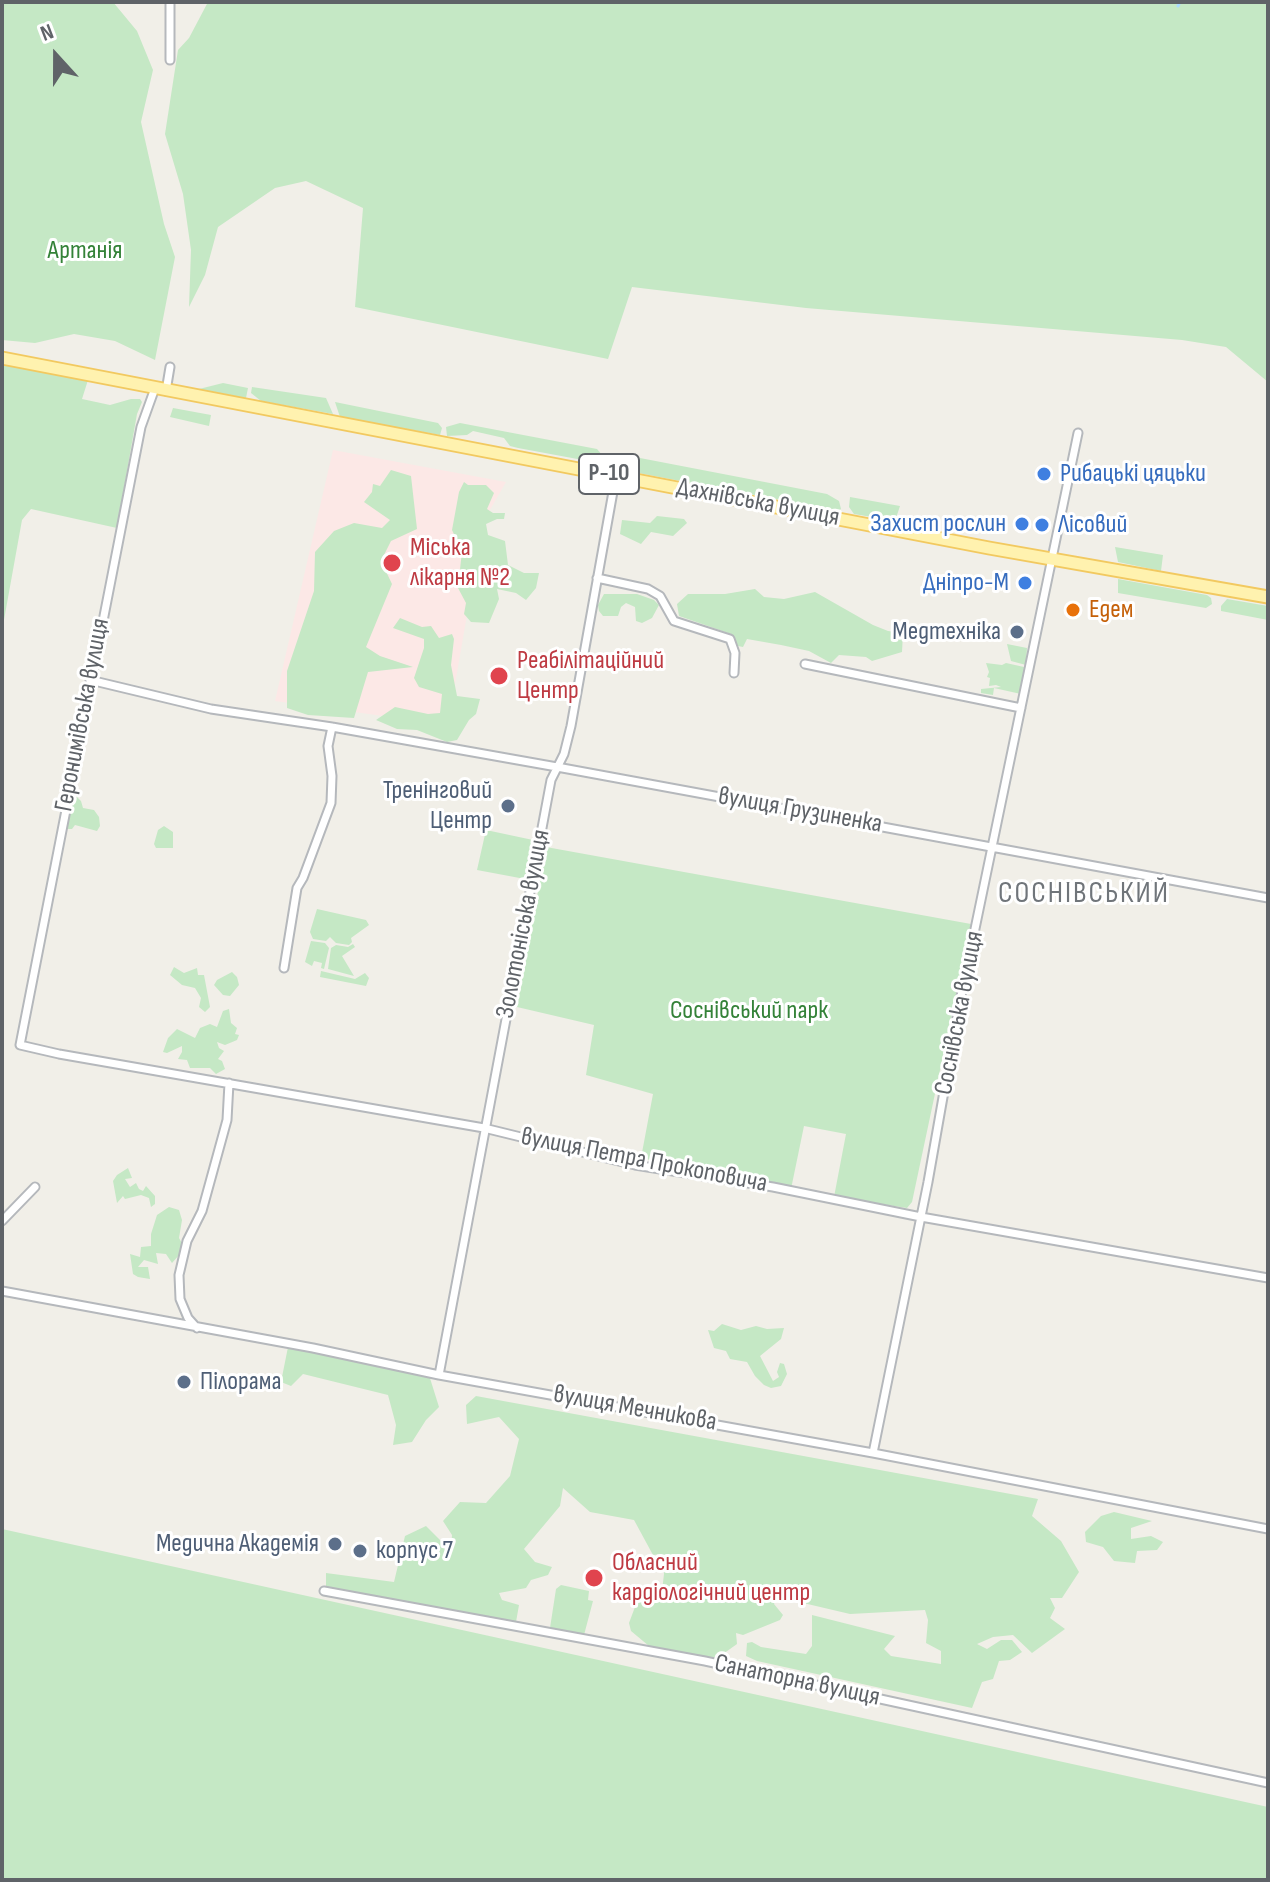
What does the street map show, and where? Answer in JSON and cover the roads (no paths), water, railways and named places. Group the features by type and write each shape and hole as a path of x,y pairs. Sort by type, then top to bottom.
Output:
{"main road":[{"name":"Р-10","path":"2,358 161,389"},
{"name":"Дахнівська вулиця","path":"161,389 1052,559 1268,597"}],"street":[{"path":"170,2 170,60"},
{"name":"Геронимівська вулиця","path":"20,1045 141,427 170,367"},
{"name":"Соснівська вулиця","path":"873,1453 921,1217 960,1001 1078,433"},
{"name":"Золотоніська вулиця","path":"439,1375 551,780 564,754 571,726 616,475"},
{"path":"597,578 648,589 660,596 674,621 730,639 735,653 734,673"},
{"path":"805,664 1021,708"},
{"name":"вулиця Грузиненка","path":"90,680 211,709 557,767 1268,898"},
{"path":"284,968 297,888 331,803 328,746 332,727"},
{"name":"вулиця Петра Прокоповича","path":"20,1045 484,1128 635,1165 773,1187 921,1217 1268,1278"},
{"path":"197,1328 188,1318 180,1299 179,1275 187,1241 202,1211 223,1135 229,1083"},
{"path":"2,1221 35,1187"},
{"name":"вулиця Мечникова","path":"2,1291 1268,1529"},
{"name":"Санаторна вулиця","path":"324,1591 705,1661 1268,1783"}],"waterway":[{"path":"1178,6 1180,2"}],"place":[{"name":"Рибацькі цяцьки","path":"1044,474"},
{"name":"Захист рослин","path":"1022,524"},
{"name":"Лісовий","path":"1042,525"},
{"name":"Міська лікарня №2","path":"392,563"},
{"name":"Дніпро-М","path":"1025,583"},
{"name":"Едем","path":"1073,610"},
{"name":"Медтехніка","path":"1017,632"},
{"name":"Реабілітаційний Центр","path":"499,676"},
{"name":"Тренінговий Центр","path":"508,806"},
{"name":"Пілорама","path":"184,1382"},
{"name":"Медична Академія","path":"335,1544"},
{"name":"корпус 7","path":"360,1551"},
{"name":"Обласний кардіологічний центр","path":"594,1578"}],"district":[{"name":"СОСНІВСЬКИЙ","path":"1084,894"}],"park label":[{"name":"Артанія","path":"85,251"},
{"name":"Соснівський парк","path":"749,1011"}]}
